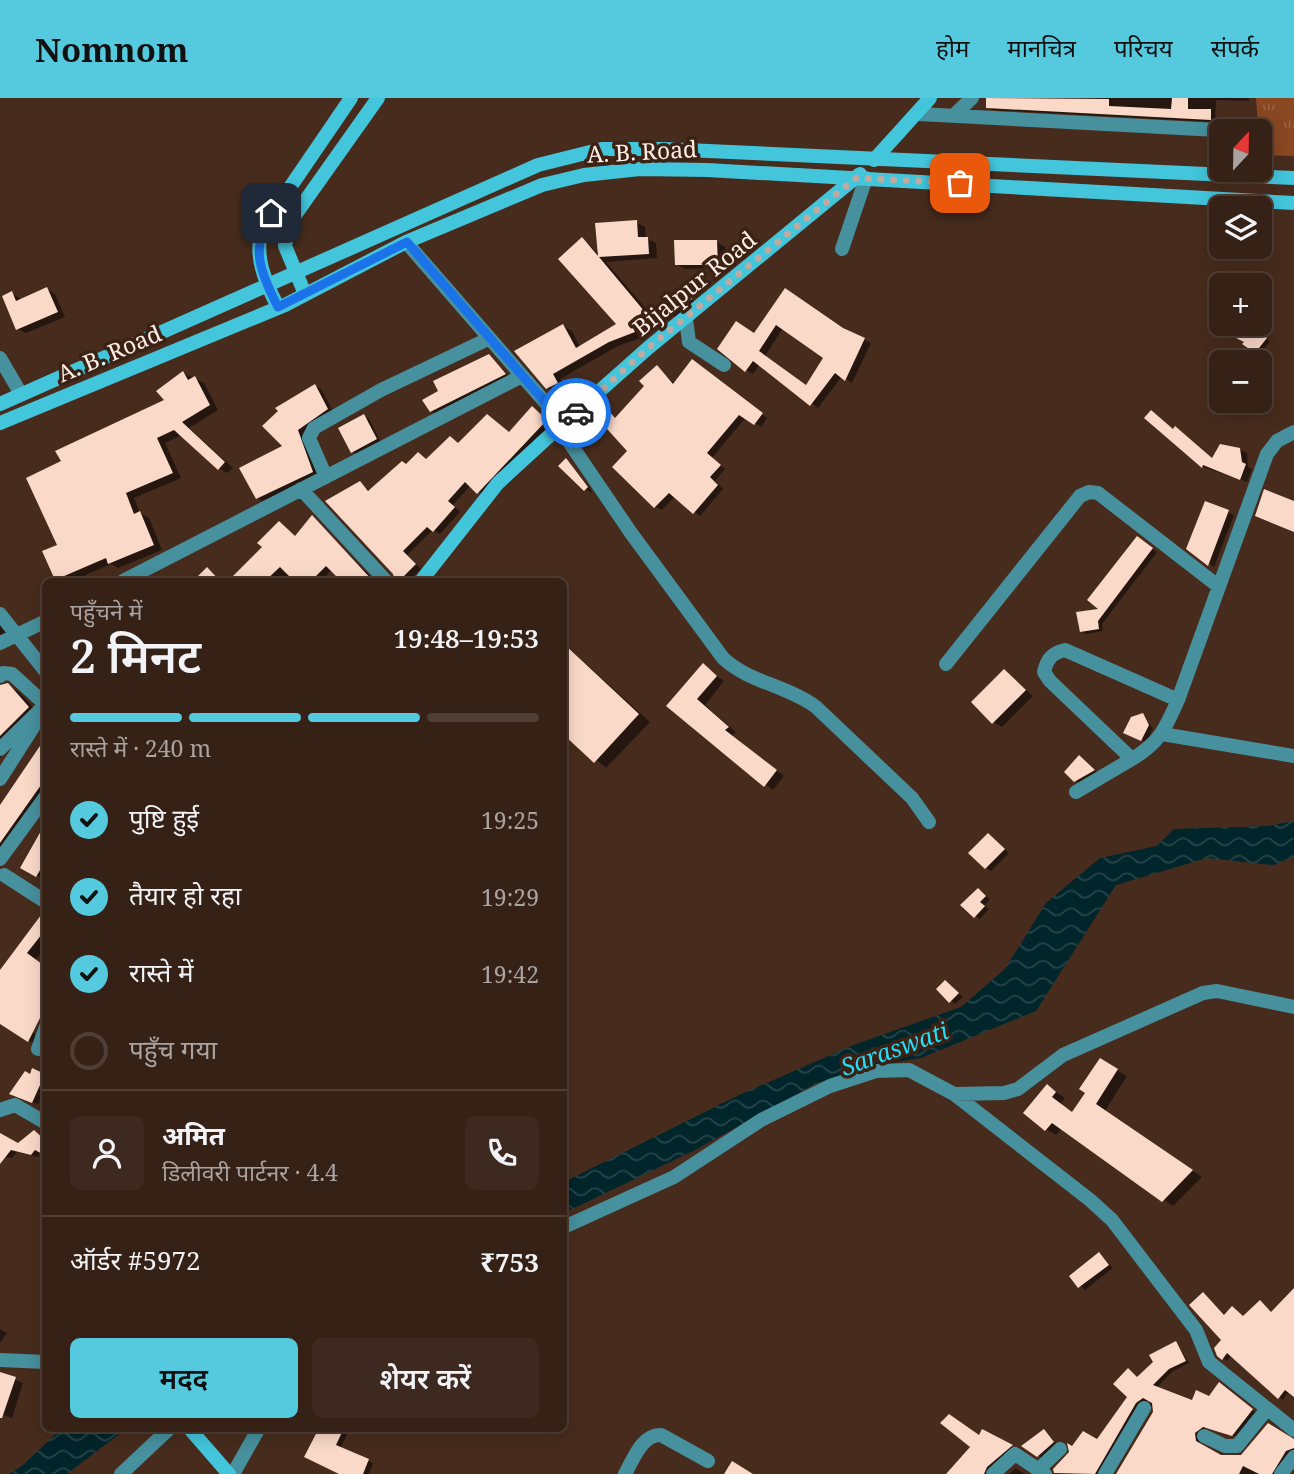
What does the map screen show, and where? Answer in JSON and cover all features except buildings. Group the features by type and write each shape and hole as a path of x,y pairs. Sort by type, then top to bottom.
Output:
{"main road":[{"path":"278,307 266,284 257,243 262,227 351,98"},
{"path":"305,294 293,271 285,246 288,225 378,98"},
{"name":"Bijalpur Road","path":"423,578 498,483 686,318 861,178 933,99"},
{"name":"A. B. Road","path":"0,404 293,271 538,165 602,149 878,157 1294,178"},
{"name":"A. B. Road","path":"0,423 278,307 407,242 542,185 584,175 640,169 861,178 1294,203"},
{"path":"193,1432 231,1474"}],"street":[{"path":"953,116 972,98"},
{"path":"919,114 1209,130"},
{"path":"842,249 861,178"},
{"path":"407,242 561,426 631,533 723,658 732,667 800,695 816,707 912,798 929,822"},
{"path":"686,318 689,342 724,365"},
{"path":"326,477 309,438 314,428 381,390 488,339"},
{"path":"0,358 21,394"},
{"path":"129,578 520,377"},
{"path":"1076,792 1152,747 1163,734 1178,700 1267,454 1277,441 1294,432"},
{"path":"301,489 383,578"},
{"path":"946,664 1080,496 1089,492 1098,494 1218,586"},
{"path":"0,614 42,667"},
{"path":"0,643 42,623"},
{"path":"1132,759 1050,681 1044,672 1047,660 1065,650 1178,700"},
{"path":"0,676 12,674 42,702"},
{"path":"0,749 42,710"},
{"path":"0,779 42,712"},
{"path":"1163,734 1294,756"},
{"path":"0,859 42,801"},
{"path":"4,875 42,899"},
{"path":"954,1094 1004,1093 1018,1089 1063,1055 1203,993 1225,992 1294,1007"},
{"path":"38,1049 42,1038"},
{"path":"567,1226 674,1177 761,1120 830,1086 876,1071 909,1070 954,1094 1112,1220 1196,1330 1209,1362 1294,1430"},
{"path":"0,1110 15,1105 42,1121"},
{"path":"0,1360 42,1362"},
{"path":"1105,1474 1144,1408"},
{"path":"1204,1436 1225,1446 1237,1446 1267,1409"},
{"path":"121,1474 166,1432"},
{"path":"231,1474 257,1432"},
{"path":"625,1474 646,1439 653,1434 661,1434 708,1461"},
{"path":"993,1474 1015,1454 1042,1471 1060,1449"},
{"path":"1281,1474 1294,1457"}],"green space":[{"path":"1256,98 1294,98 1294,156 1272,155 1272,119 1257,119"}],"water":[{"name":"Saraswati","path":"1294,821 1294,857 1273,865 1207,858 1116,885 1036,1011 921,1058 866,1067 815,1084 695,1150 567,1212 567,1181 739,1095 856,1044 961,1007 1005,969 1046,903 1100,858 1157,846 1174,829 1268,826"},
{"path":"58,1432 122,1432 67,1474 9,1474 23,1465"}],"way so far":[{"path":"576,413 648,348 735,280 856,178 960,183"}],"route":[{"path":"271,213 262,227 257,243 266,284 278,307 407,242 520,377 564,424 576,413"}]}
